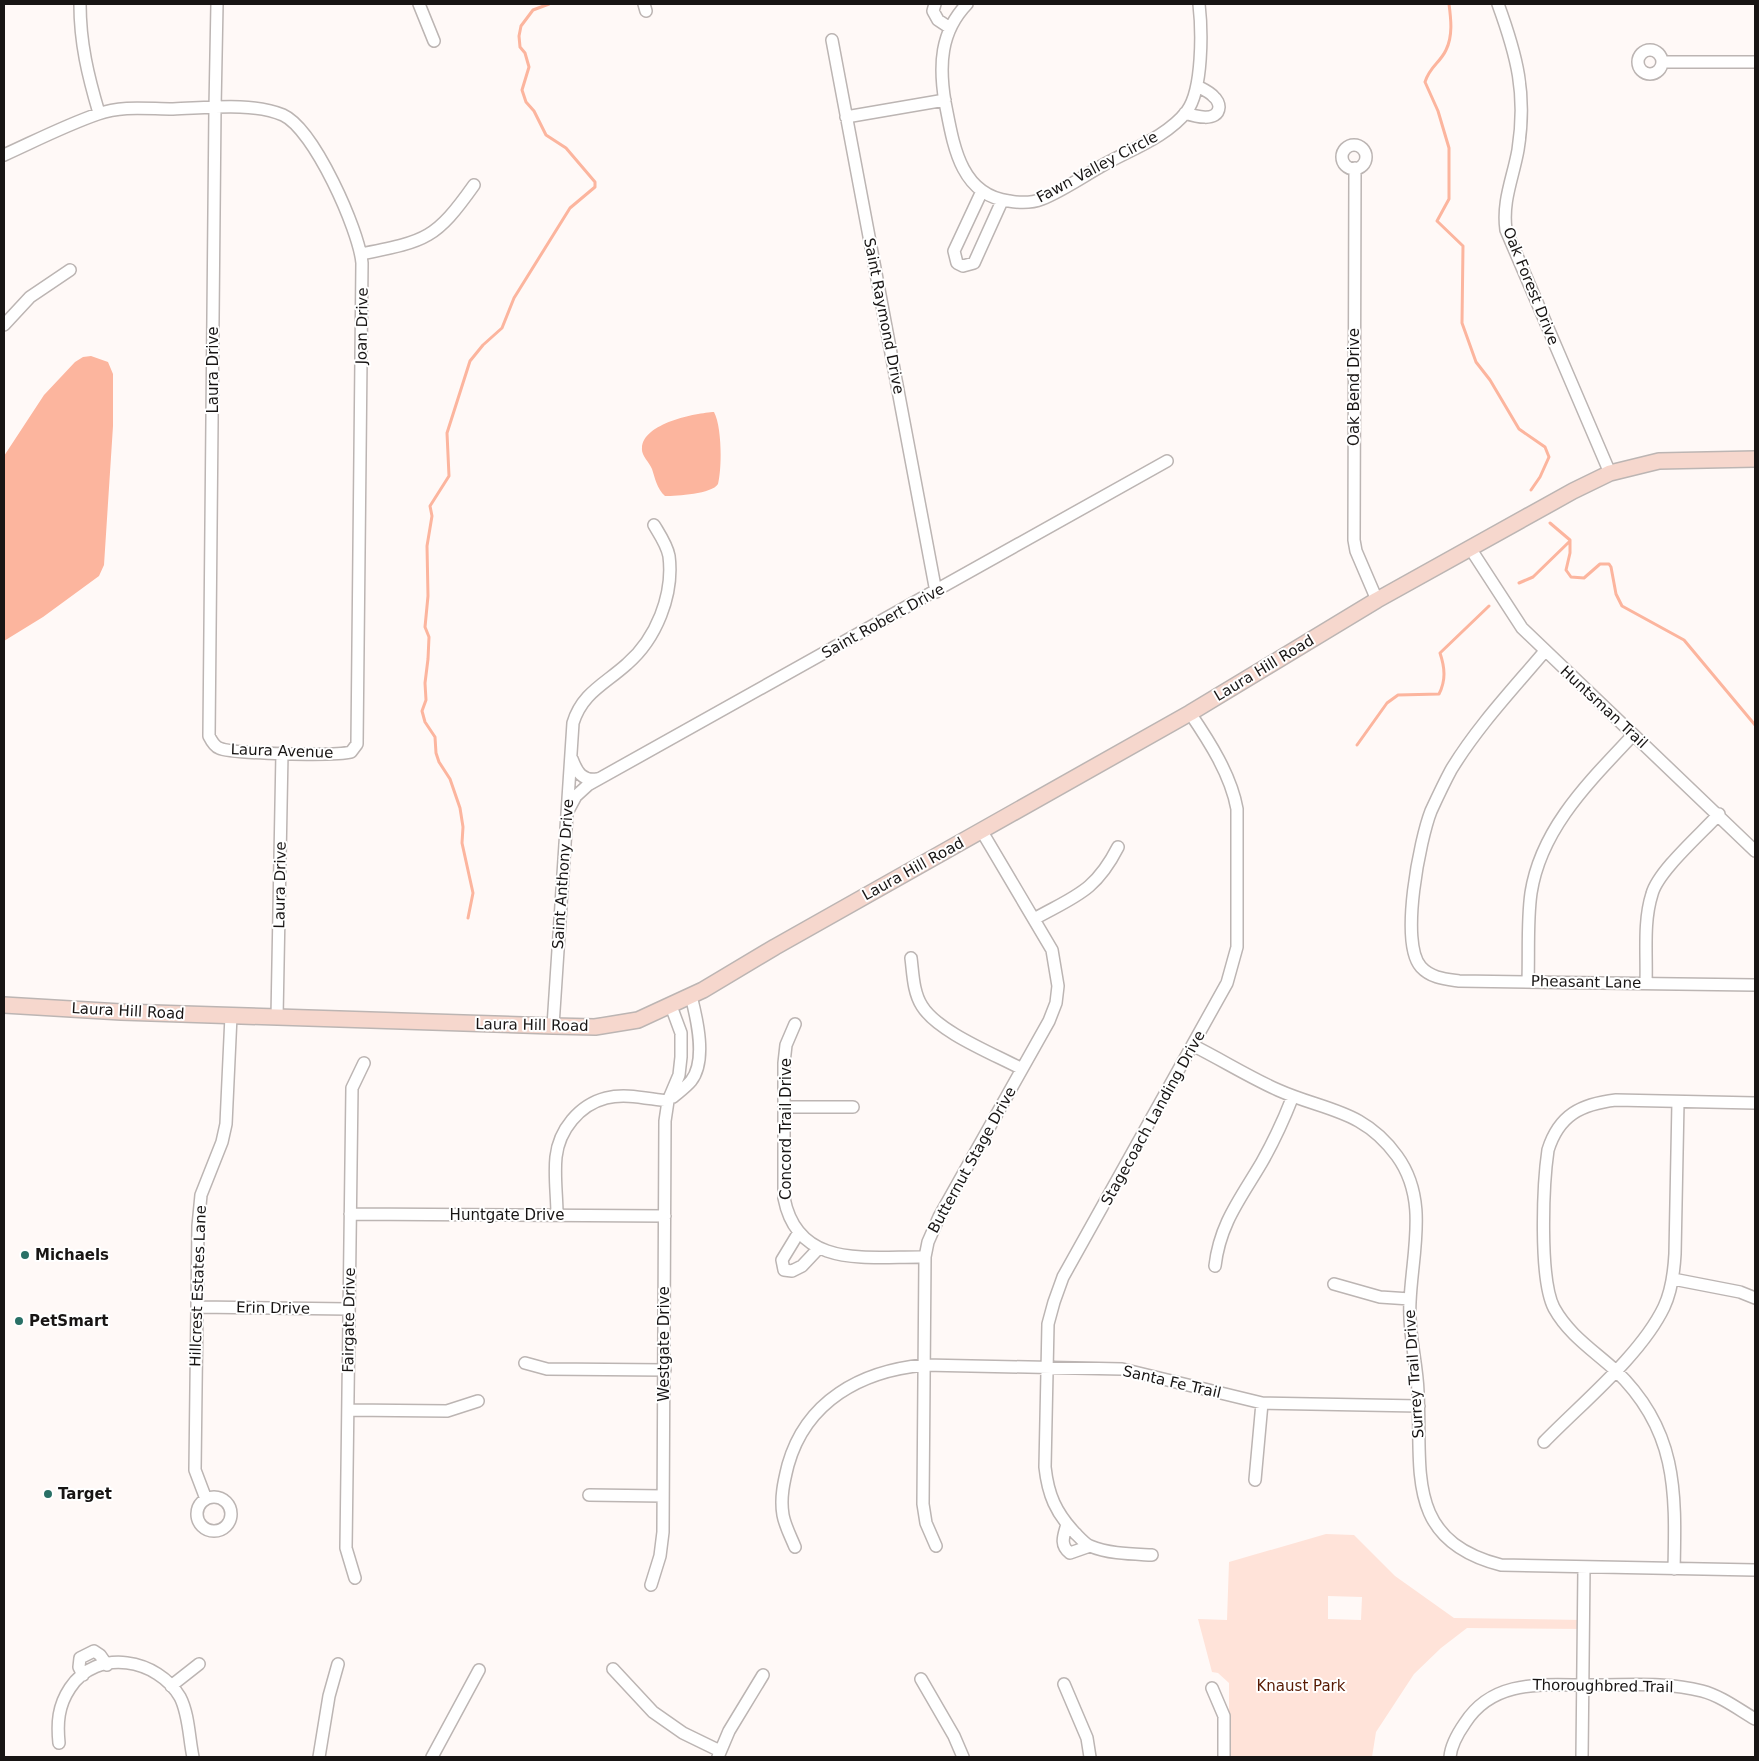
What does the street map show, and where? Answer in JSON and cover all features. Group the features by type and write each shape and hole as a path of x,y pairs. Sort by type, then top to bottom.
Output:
{"main road":[{"name":"Laura Hill Road","path":"4,1005 277,1018 595,1027 638,1020 691,996 1190,713 1377,600 1610,473 1659,461 1755,459"}],"street":[{"path":"80,4 80,34 85,66 99,113"},
{"name":"Laura Drive","path":"208,736 217,4"},
{"path":"419,4 434,41"},
{"path":"935,4 933,11 938,20 950,28"},
{"name":"Fawn Valley Circle","path":"963,5 950,28 942,52 945,100 955,153 964,171 975,186 1002,201 1018,203 1042,199 1166,130 1185,113 1195,96 1197,86 1199,4"},
{"name":"Oak Forest Drive","path":"1498,4 1515,49 1520,77 1521,116 1518,151 1504,206 1506,230 1610,473"},
{"name":"Saint Raymond Drive","path":"832,40 936,592"},
{"path":"1662,62 1755,62"},
{"path":"1185,113 1207,117 1214,116 1218,112 1219,104 1215,97 1197,86"},
{"path":"846,117 945,100"},
{"name":"Joan Drive","path":"4,155 99,113 133,107 262,109 283,116 295,123 340,195 361,254 357,744"},
{"name":"Oak Bend Drive","path":"1355,168 1354,540 1356,551 1377,600"},
{"path":"361,254 408,245 430,235 456,209 474,185"},
{"path":"982,191 954,251 957,263 963,266 974,263 1002,201"},
{"path":"4,325 30,297 70,270"},
{"name":"Saint Robert Drive","path":"569,809 576,796 599,779 936,592 1166,461"},
{"name":"Saint Anthony Drive","path":"553,1026 574,722 584,700 592,690 627,665 639,652 660,616 668,585 669,556 665,544 654,525"},
{"name":"Huntsman Trail","path":"1470,548 1510,612 1545,651 1719,814 1755,851"},
{"name":"Pheasant Lane","path":"1545,651 1474,736 1451,771 1431,812 1416,869 1412,922 1412,946 1420,966 1436,977 1459,981 1755,985"},
{"name":"Stagecoach Landing Drive","path":"1090,1546 1067,1524 1053,1504 1047,1485 1045,1467 1048,1324 1063,1277 1228,983 1237,947 1239,823 1235,795 1190,713"},
{"path":"1528,981 1531,894 1544,852 1554,829 1584,787 1633,735"},
{"name":"Laura Avenue","path":"208,736 219,748 282,753 346,753 351,752 357,744"},
{"name":"Laura Drive","path":"277,1018 282,753"},
{"path":"572,758 581,776 589,780 599,779"},
{"path":"1646,983 1648,913 1652,892 1666,870 1719,814"},
{"name":"Butternut Stage Drive","path":"936,1546 926,1523 923,1504 925,1256 928,1242 939,1217 1049,1021 1056,1003 1058,986 1052,950 981,830"},
{"path":"1034,920 1088,889 1108,866 1118,847"},
{"path":"911,958 915,990 921,1006 932,1018 946,1028 1022,1069"},
{"path":"557,1215 556,1158 564,1130 572,1120 589,1106 606,1098 632,1097 668,1101 692,1080 699,1062 699,1029 691,996"},
{"name":"Westgate Drive","path":"651,1584 662,1546 665,1121 668,1101 679,1075 681,1057 681,1033 671,1006"},
{"name":"Hillcrest Estates Lane","path":"206,1499 194,1470 200,1202 222,1142 226,1124 231,1016"},
{"name":"Concord Trail Drive","path":"795,1024 786,1045 785,1054 784,1198 787,1214 799,1232 818,1249 830,1253 851,1256 925,1256"},
{"name":"Surrey Trail Drive","path":"1194,1046 1293,1096 1346,1113 1367,1125 1383,1138 1408,1172 1418,1216 1409,1325 1419,1406 1421,1490 1426,1506 1436,1524 1447,1538 1464,1552 1482,1560 1501,1565 1755,1570"},
{"name":"Fairgate Drive","path":"355,1578 346,1548 348,1309 352,1088 364,1063"},
{"path":"1215,1266 1223,1227 1263,1160 1293,1096"},
{"path":"1674,1569 1674,1488 1670,1464 1662,1438 1650,1413 1615,1370 1579,1340 1566,1326 1554,1308 1547,1290 1545,1269 1548,1150 1554,1134 1564,1120 1578,1109 1595,1102 1616,1100 1755,1103"},
{"path":"1544,1442 1615,1370 1654,1326 1665,1305 1673,1279 1678,1102"},
{"path":"785,1107 853,1107"},
{"name":"Huntgate Drive","path":"350,1214 665,1216"},
{"path":"799,1232 782,1260 784,1270 792,1271 802,1266 818,1249"},
{"path":"1673,1279 1740,1292 1755,1298"},
{"path":"1334,1284 1380,1297 1410,1299"},
{"name":"Erin Drive","path":"197,1307 348,1309"},
{"path":"524,1363 547,1369 664,1370"},
{"name":"Santa Fe Trail","path":"795,1547 783,1516 782,1498 791,1455 808,1423 820,1409 855,1383 897,1367 924,1365 1122,1369 1262,1403 1419,1406"},
{"path":"348,1410 447,1411 478,1401"},
{"path":"1255,1480 1262,1403"},
{"path":"589,1495 662,1496"},
{"path":"1067,1524 1062,1543 1064,1549 1070,1553 1090,1546 1124,1554 1152,1555"},
{"path":"1582,1757 1584,1567"},
{"path":"83,1675 79,1667 80,1658 86,1653 94,1651 100,1655 107,1665"},
{"path":"59,1743 57,1719 63,1700 71,1686 83,1675 107,1665 127,1662 141,1664 162,1675 180,1698 185,1712 193,1757"},
{"path":"171,1686 199,1664"},
{"path":"319,1757 329,1696 338,1664"},
{"path":"613,1669 653,1712 683,1733 719,1754 729,1731 763,1675"},
{"path":"432,1757 479,1670"},
{"path":"920,1679 954,1736 963,1757"},
{"path":"1064,1684 1087,1738 1090,1757"},
{"name":"Thoroughbred Trail","path":"1450,1757 1458,1734 1470,1715 1493,1696 1519,1686 1655,1684 1688,1688 1723,1699 1755,1719"},
{"path":"1212,1688 1224,1716 1224,1757"}],"green space":[{"name":"Knaust Park","path":"1326,1534 1354,1535 1395,1576 1454,1618 1583,1620 1583,1629 1467,1628 1441,1648 1414,1674 1376,1732 1372,1757 1229,1757 1229,1683 1218,1673 1212,1672 1198,1619 1227,1620 1229,1562","holes":["1328,1596 1362,1597 1361,1620 1328,1619"]}],"shaded area":[{"path":"91,356 108,362 113,374 113,426 104,565 99,576 43,617 4,641 4,456 44,395 75,362 83,357"},
{"path":"714,412 719,427 720,468 718,484 702,492 665,496 658,487 652,469 643,453 642,448 645,439 660,426 672,421"}],"waterway":[{"path":"468,918 473,893 462,843 463,827 460,808 450,779 439,762 436,753 435,737 425,722 422,711 426,700 425,683 429,637 425,627 428,596 427,546 432,516 430,506 449,476 447,433 470,361 483,345 502,328 514,298 570,208 595,187 595,182 566,148 546,135 534,111 526,102 522,90 529,67 525,53 520,47 519,36 521,26 533,10 549,4"},
{"path":"1449,4 1450,39 1444,54 1425,82 1438,111 1449,148 1449,199 1437,221 1463,246 1462,323 1476,362 1490,380 1519,429 1545,447 1549,457 1540,477 1531,490"},
{"path":"1550,523 1570,540 1570,553 1566,570 1571,577 1584,578 1600,564 1609,564 1616,594 1622,606 1684,640 1755,725"},
{"path":"1519,583 1533,577 1570,541"},
{"path":"1357,745 1387,703 1398,695 1439,694 1444,674 1440,653 1489,606"}],"place":[{"name":"Michaels","path":"25,1255"},
{"name":"PetSmart","path":"19,1321"},
{"name":"Target","path":"48,1494"}]}
